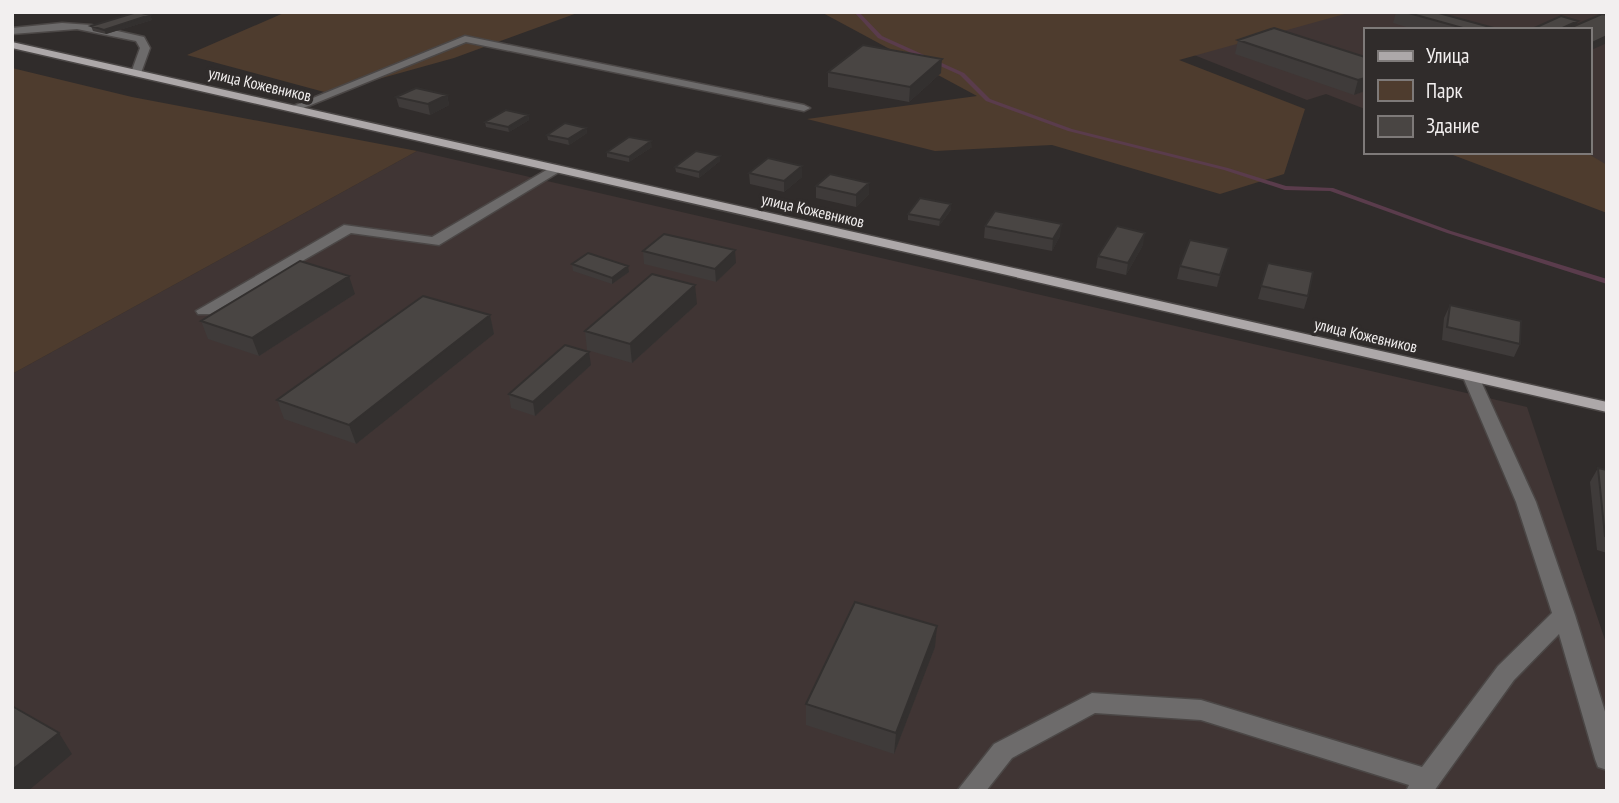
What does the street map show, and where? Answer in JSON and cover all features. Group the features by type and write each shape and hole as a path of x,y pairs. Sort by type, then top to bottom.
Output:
{"main road":[{"name":"улица Кожевников","path":"12,45 1607,407"}],"street":[{"path":"12,31 75,25 97,27 140,39 145,48 136,73"},
{"path":"292,109 465,39 804,108"},
{"path":"204,311 349,228 434,242 555,169"},
{"path":"1471,377 1526,502 1564,615 1607,759"},
{"path":"970,791 1003,751 1092,703 1201,710 1423,785 1506,673 1564,615"}],"shaded area":[{"path":"1066,12 1607,12 1607,196 1491,154 1591,154 1591,28 1364,28 1364,109 1326,94 1307,100 1179,49"},
{"path":"417,151 1527,407 1607,646 1607,791 12,791 12,374"}],"green space":[{"path":"286,12 580,12 454,58 328,93 187,55"},
{"path":"821,12 1352,12 1179,60 1305,109 1284,174 1220,194 1052,145 935,151 807,119 977,96"},
{"path":"12,68 132,97 417,151 12,374"},
{"path":"1450,154 1588,154 1607,165 1607,213"}],"building":[{"path":"137,12 150,15 104,30 91,26"},
{"path":"1405,12 1435,12 1494,28 1463,28"},
{"path":"1602,14 1607,15 1607,36 1591,44 1591,28 1570,28"},
{"path":"1561,16 1578,21 1562,28 1534,28"},
{"path":"1274,28 1364,57 1364,78 1358,80 1238,40"},
{"path":"863,45 942,59 910,87 828,72"},
{"path":"416,88 447,95 428,104 396,97"},
{"path":"506,110 528,115 508,127 485,122"},
{"path":"565,123 586,128 568,139 547,135"},
{"path":"629,137 651,141 629,157 607,152"},
{"path":"696,151 720,156 699,172 675,167"},
{"path":"768,158 802,166 784,181 749,173"},
{"path":"830,174 869,183 856,195 816,186"},
{"path":"920,198 951,204 940,220 908,214"},
{"path":"995,211 1062,224 1053,239 985,226"},
{"path":"1117,226 1145,233 1128,263 1098,256"},
{"path":"664,234 735,250 715,269 643,251"},
{"path":"1190,240 1229,248 1220,275 1180,266"},
{"path":"588,253 628,266 612,278 572,264"},
{"path":"300,261 349,276 252,338 201,321"},
{"path":"1268,263 1313,272 1308,296 1261,286"},
{"path":"652,274 695,285 630,344 585,331"},
{"path":"423,296 490,315 349,425 277,400"},
{"path":"1450,305 1521,321 1520,344 1447,327"},
{"path":"565,345 589,352 533,402 509,394"},
{"path":"1598,468 1607,470 1607,537 1605,536"},
{"path":"855,602 937,626 896,733 806,704"},
{"path":"12,706 59,733 12,770"}],"waterway":[{"path":"856,12 880,37 962,74 988,100 1070,130 1226,169 1285,188 1331,189 1449,232 1607,282"}]}
